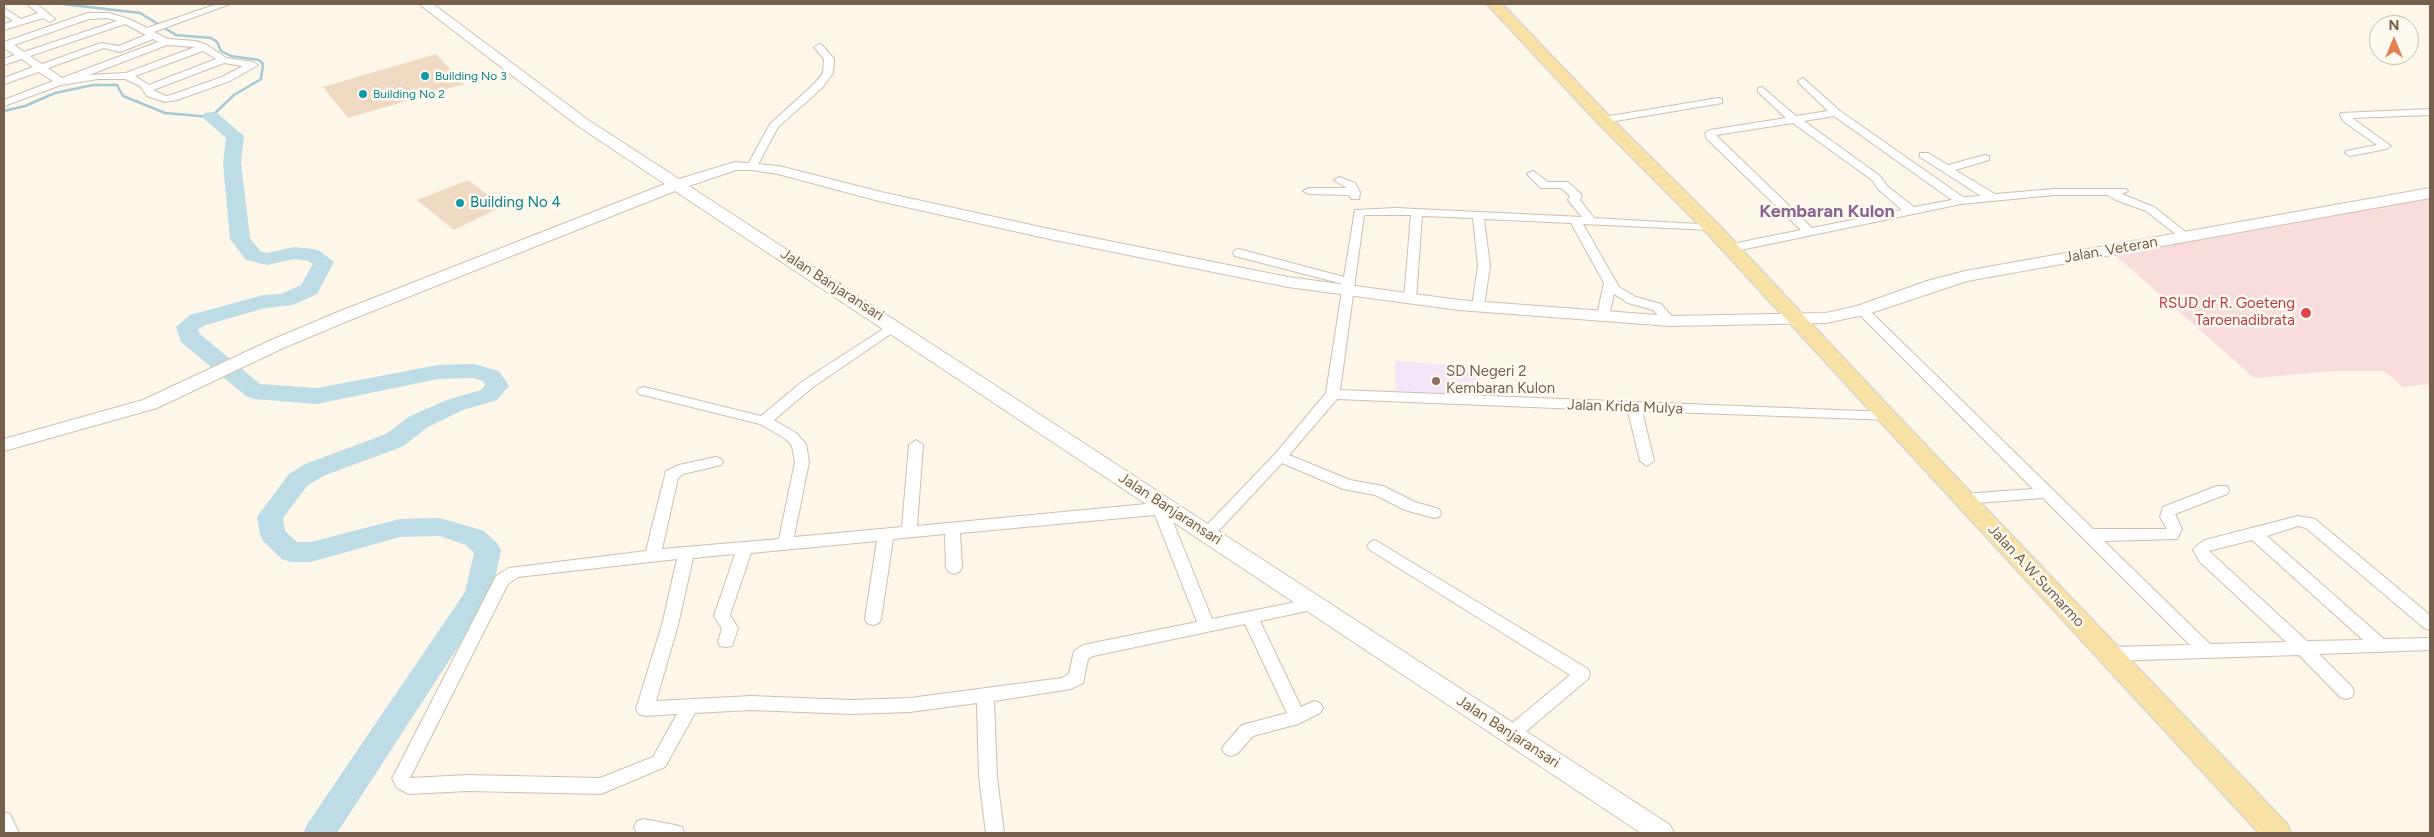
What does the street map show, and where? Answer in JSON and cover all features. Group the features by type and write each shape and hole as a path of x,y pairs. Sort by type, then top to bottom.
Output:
{"main road":[{"name":"Jalan A.W.Sumarmo","path":"1494,4 1604,120 1731,248 1962,499 2277,833"}],"street":[{"path":"32,4 59,26"},
{"path":"147,31 120,49 113,49 99,43 102,40 147,31 226,4"},
{"name":"Jalan Banjaransari","path":"425,4 563,109 894,326 1164,508 1208,534 1661,833"},
{"path":"4,11 20,22"},
{"path":"4,27 45,14"},
{"path":"5,44 94,15 106,15 126,21 166,42"},
{"path":"4,62 126,21"},
{"path":"4,102 166,42 181,42 204,47 223,60 253,65 242,72 170,99 159,98 151,94 144,84 127,76"},
{"path":"5,44 25,55 61,82 98,76 127,76 204,47"},
{"path":"4,81 104,45"},
{"path":"752,166 774,126 818,86 828,73 829,59 819,47"},
{"path":"147,89 223,60"},
{"path":"1803,81 1836,113 1961,201"},
{"path":"1762,90 1795,120 1876,178 1883,188 1910,210"},
{"path":"1604,120 1718,102"},
{"path":"2350,153 2386,146 2347,119 2345,115 2430,112"},
{"path":"1808,232 1709,134 1836,113"},
{"path":"1924,155 1991,197"},
{"path":"1946,169 1986,158"},
{"name":"Jalan. Veteran","path":"4,445 150,404 344,316 725,167 752,166 1233,273 1348,286 1410,299 1670,322 1826,318 1862,310 1965,276 2430,193"},
{"path":"1533,174 1545,186 1562,183 1576,195 1574,200 1592,222"},
{"path":"1208,534 1280,457 1334,394 1359,212 1351,185 1340,180"},
{"path":"1731,248 1961,201 2054,192 2116,191 2120,198 2150,209 2186,237"},
{"path":"1309,192 1354,192"},
{"path":"1359,212 1368,210 1417,212 1711,227"},
{"path":"1410,299 1417,212"},
{"path":"1478,216 1484,266 1478,306"},
{"path":"1576,221 1610,284 1627,297 1658,307 1670,322"},
{"path":"1239,253 1348,286"},
{"path":"1603,315 1610,284"},
{"path":"1862,310 2205,650"},
{"path":"764,421 808,384 894,326"},
{"path":"644,391 764,421 791,436 800,444 802,451 798,489 785,544"},
{"name":"Jalan Krida Mulya","path":"1334,394 1886,417"},
{"path":"1634,408 1647,461"},
{"path":"909,531 916,445"},
{"path":"1280,457 1348,485 1378,490 1410,506 1434,514"},
{"path":"653,556 671,475 679,470 716,462"},
{"path":"2088,535 2172,535 2175,529 2167,517 2168,511 2222,490"},
{"path":"1962,499 2046,493"},
{"path":"690,707 659,762 601,786 468,784 417,787 403,783 402,778 506,576 519,571 653,556 1164,508 1207,626"},
{"path":"2346,692 2303,648 2205,558 2201,550 2205,546 2298,521 2310,523 2430,624"},
{"path":"952,528 954,568"},
{"path":"873,619 886,534"},
{"path":"2255,534 2380,646"},
{"path":"1375,546 1582,674 1511,734"},
{"path":"726,641 730,628 722,616 722,612 745,548"},
{"path":"686,554 670,625 645,709 752,703 876,707 985,696 1072,683 1077,678 1080,656 1089,650 1315,604"},
{"path":"1250,617 1265,652 1298,717"},
{"path":"2109,654 2430,644"},
{"path":"985,696 988,777 995,833"},
{"path":"1231,749 1248,730 1298,717 1314,708"},
{"path":"4,820 10,833"},
{"path":"643,827 675,833"}],"shaded area":[{"name":"RSUD dr R. Goeteng Taroenadibrata","path":"2430,197 2430,384 2403,387 2384,371 2334,371 2254,378 2115,255"},
{"name":"SD Negeri 2 Kembaran Kulon","path":"1395,361 1476,367 1478,399 1396,395"}],"building":[{"path":"436,54 464,84 348,118 323,87"},
{"name":"Building No 4","path":"468,180 503,206 454,230 417,200"}],"waterway":[{"path":"4,111 25,106 55,93 93,85 117,85 123,96 165,113 211,117 234,95 261,79 263,64 259,60 231,56 221,51 217,42 211,38 176,35 140,13 63,4"},
{"path":"211,117 235,136 232,163 240,239 253,256 267,259 294,253 313,255 324,262 309,289 285,300 264,302 198,320 187,327 189,337 254,391 317,396 438,372 474,371 491,376 497,386 489,395 455,405 418,422 395,440 314,470 298,480 270,517 273,535 291,552 311,552 400,528 440,527 475,538 488,550 478,594 319,833"}],"place":[{"name":"Building No 3","path":"425,76"},
{"name":"Building No 2","path":"363,94"},
{"name":"Building No 4","path":"460,203"},
{"name":"RSUD dr R. Goeteng Taroenadibrata","path":"2306,313"},
{"name":"SD Negeri 2 Kembaran Kulon","path":"1436,381"}],"district":[{"name":"Kembaran Kulon","path":"1827,212"}]}
